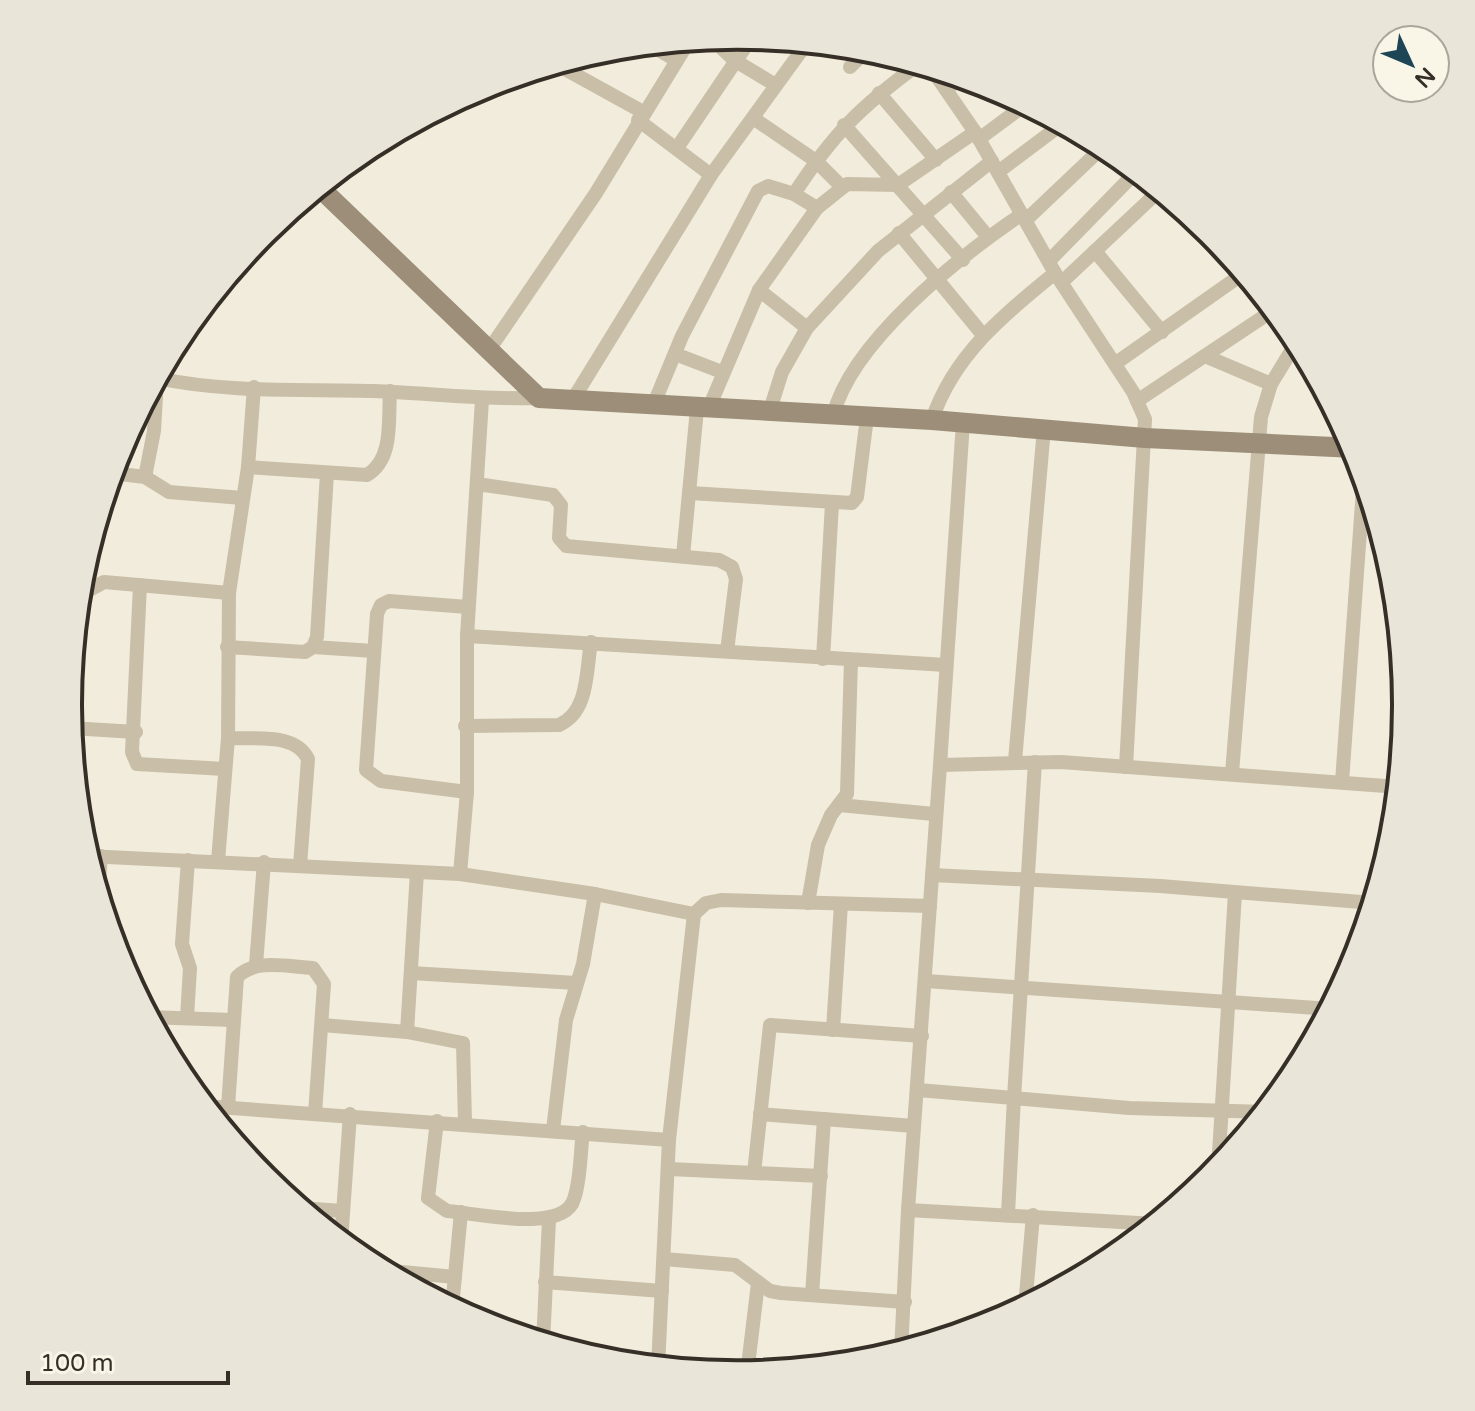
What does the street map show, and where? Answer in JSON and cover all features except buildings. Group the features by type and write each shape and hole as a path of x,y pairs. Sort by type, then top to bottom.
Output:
{"street":[{"path":"724,50 774,84"},
{"path":"677,148 742,50"},
{"path":"489,350 596,193 679,53"},
{"path":"572,401 711,175 799,53"},
{"path":"666,54 674,59"},
{"path":"850,67 856,61"},
{"path":"569,72 641,116 711,175"},
{"path":"794,194 844,125 908,72"},
{"path":"941,83 977,136 1056,272 1116,363 1145,419 1126,767"},
{"path":"946,90 951,86"},
{"path":"879,93 936,160"},
{"path":"683,556 702,409 759,290 817,208 841,186 898,185 1014,112"},
{"path":"753,118 816,161 841,186"},
{"path":"844,125 963,260"},
{"path":"769,413 782,372 807,328 878,251 951,192 1051,131"},
{"path":"833,416 842,388 863,353 988,237 1024,217 1094,155"},
{"path":"932,420 941,395 983,335 1056,272 1130,180"},
{"path":"653,406 675,354 758,191 768,186 794,194 817,208"},
{"path":"951,192 988,237"},
{"path":"327,194 539,398"},
{"path":"1056,272 1095,251 1152,198"},
{"path":"899,233 983,335"},
{"path":"1095,251 1162,332"},
{"path":"1116,363 1235,279"},
{"path":"759,290 807,328"},
{"path":"1137,401 1265,316"},
{"path":"675,354 722,372"},
{"path":"1205,356 1271,384"},
{"path":"1232,773 1258,443 1271,384 1292,356"},
{"path":"169,379 254,387 390,391 482,400 539,398 932,420 1145,438 1339,447"},
{"path":"218,861 228,738 229,593 248,467 254,387"},
{"path":"248,467 367,475 379,468 385,457 390,391"},
{"path":"460,874 467,792 468,607 482,400"},
{"path":"145,477 155,406"},
{"path":"690,493 844,505 857,497 867,417"},
{"path":"902,1340 934,814 963,422"},
{"path":"1015,761 1044,428"},
{"path":"313,647 317,637 327,473"},
{"path":"125,475 145,477 169,492 242,498"},
{"path":"477,484 553,495 561,505 559,538 566,546 719,560 732,567 736,579 727,651"},
{"path":"823,659 832,504"},
{"path":"1342,782 1362,507"},
{"path":"93,588 104,582 229,593"},
{"path":"140,585 136,732 132,752 137,764 225,769"},
{"path":"467,792 381,781 366,770 374,651 381,605 389,601 468,607"},
{"path":"467,636 946,665"},
{"path":"465,726 559,725 571,719 579,709 591,642"},
{"path":"227,647 305,652 313,647 374,651"},
{"path":"808,903 818,845 831,815 847,794 851,660"},
{"path":"83,729 136,732"},
{"path":"228,738 293,742 303,748 308,759 300,866"},
{"path":"940,765 1015,761 1232,773 1388,786"},
{"path":"1008,1214 1035,762"},
{"path":"839,805 934,814"},
{"path":"100,856 460,874 595,894 694,914"},
{"path":"187,1018 190,968 182,944 188,860"},
{"path":"256,965 264,862"},
{"path":"407,1032 417,872"},
{"path":"932,875 1362,902"},
{"path":"1219,1150 1235,893"},
{"path":"553,1130 566,1020 595,894"},
{"path":"659,1356 669,1140 694,914 706,903 721,900 930,906"},
{"path":"833,1030 841,904"},
{"path":"228,1107 237,977 256,965 313,968 324,984 315,1114"},
{"path":"411,973 576,983"},
{"path":"926,981 1318,1008"},
{"path":"162,1017 232,1020"},
{"path":"322,1025 407,1032 463,1043 465,1123"},
{"path":"754,1173 770,1025 922,1036"},
{"path":"918,1090 1129,1108 1253,1111"},
{"path":"218,1107 669,1140"},
{"path":"342,1229 350,1114"},
{"path":"760,1114 914,1126"},
{"path":"812,1295 824,1119"},
{"path":"437,1121 428,1198 436,1207 549,1220 563,1214 574,1202 583,1132"},
{"path":"669,1169 821,1176"},
{"path":"318,1209 343,1211"},
{"path":"908,1210 1138,1223"},
{"path":"453,1295 461,1212"},
{"path":"1026,1293 1033,1215"},
{"path":"543,1331 549,1220"},
{"path":"664,1259 735,1265 770,1291 905,1302"},
{"path":"409,1273 455,1277"},
{"path":"545,1282 662,1291"},
{"path":"749,1361 758,1283"}]}
